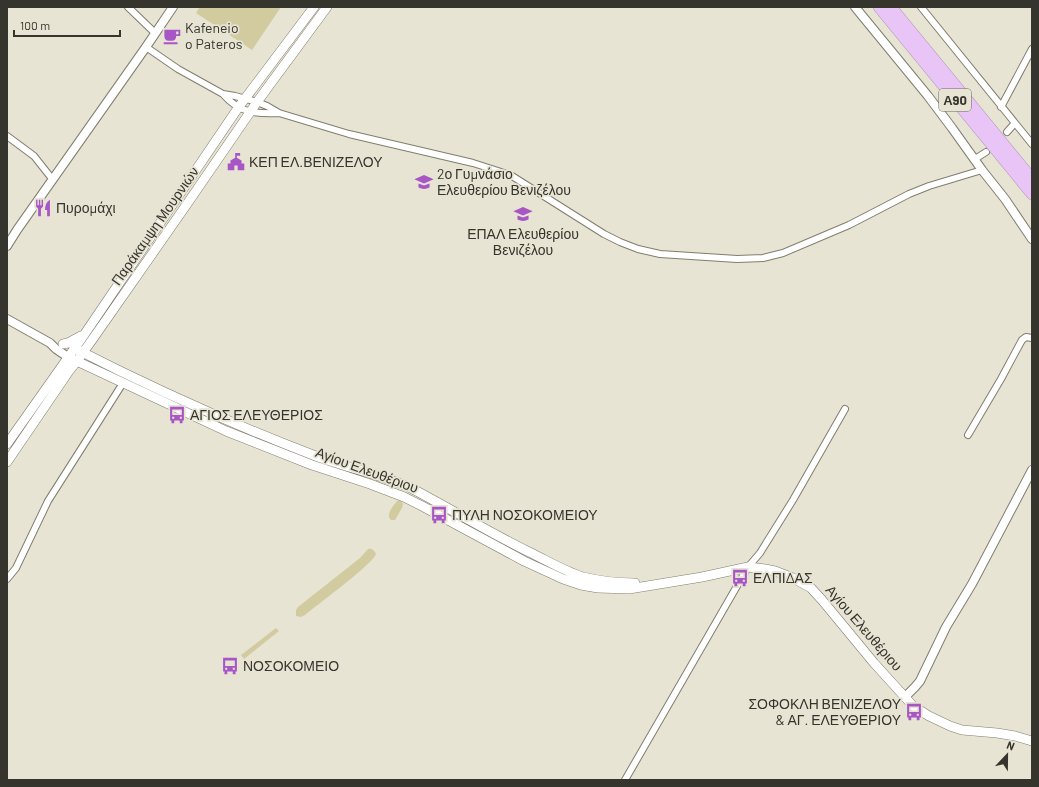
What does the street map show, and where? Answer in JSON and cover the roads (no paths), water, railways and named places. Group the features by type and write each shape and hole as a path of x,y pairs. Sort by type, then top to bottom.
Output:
{"highway":[{"name":"Α90","path":"879,7 1032,194"},
{"name":"Α90","path":"891,7 1032,180"}],"main road":[{"name":"Παράκαμψη Μουρνιών","path":"7,444 84,335 245,98 314,7"},
{"name":"Παράκαμψη Μουρνιών","path":"7,462 257,102 327,7"},
{"path":"64,344 84,335"},
{"path":"92,340 94,353 99,361"},
{"name":"Αγίου Ελευθέριου","path":"74,348 230,422 315,455 408,487 551,564 582,576 599,580 658,584"},
{"name":"Αγίου Ελευθέριου","path":"68,357 226,431 312,464 404,496 524,561 563,579 581,585 598,588 628,589 748,568 775,571 793,578 811,588 874,663 913,706 929,716 962,730 997,733 1032,741"}],"street":[{"path":"128,7 155,33"},
{"path":"7,246 24,219 53,180 173,7"},
{"path":"855,7 928,96 1005,199 1032,240"},
{"path":"921,7 1032,144"},
{"path":"146,47 178,69 222,94 238,108 250,112 279,113"},
{"path":"1002,107 1032,49"},
{"path":"222,94 245,98 267,106 279,113 349,134 498,170 512,176 604,234 638,249 660,254 737,259 764,258 777,255 849,225 929,186 982,170"},
{"path":"1007,132 1015,123"},
{"path":"7,136 34,156 53,180"},
{"path":"975,159 986,152"},
{"path":"7,319 50,343 68,357"},
{"path":"968,435 1002,379 1022,340 1026,337 1032,338"},
{"path":"50,343 64,344 74,348"},
{"path":"7,579 16,568 48,501 123,383"},
{"path":"625,780 748,568 760,553 793,500 845,409"},
{"path":"905,697 920,680 946,628 972,584 1032,470"}],"place":[{"name":"Kafeneio o Pateros","path":"172,36"},
{"name":"ΚΕΠ ΕΛ.ΒΕΝΙΖΕΛΟΥ","path":"236,162"},
{"name":"2ο Γυμνάσιο Ελευθερίου Βενιζέλου","path":"424,182"},
{"name":"Πυρομάχι","path":"43,208"},
{"name":"ΕΠΑΛ Ελευθερίου Βενιζέλου","path":"523,214"},
{"name":"ΑΓΙΟΣ ΕΛΕΥΘΕΡΙΟΣ","path":"177,415"},
{"name":"ΠΥΛΗ ΝΟΣΟΚΟΜΕΙΟΥ","path":"439,515"},
{"name":"ΕΛΠΙΔΑΣ","path":"740,578"},
{"name":"ΝΟΣΟΚΟΜΕΙΟ","path":"230,666"},
{"name":"ΣΟΦΟΚΛΗ ΒΕΝΙΖΕΛΟΥ & ΑΓ. ΕΛΕΥΘΕΡΙΟΥ","path":"914,712"}]}
